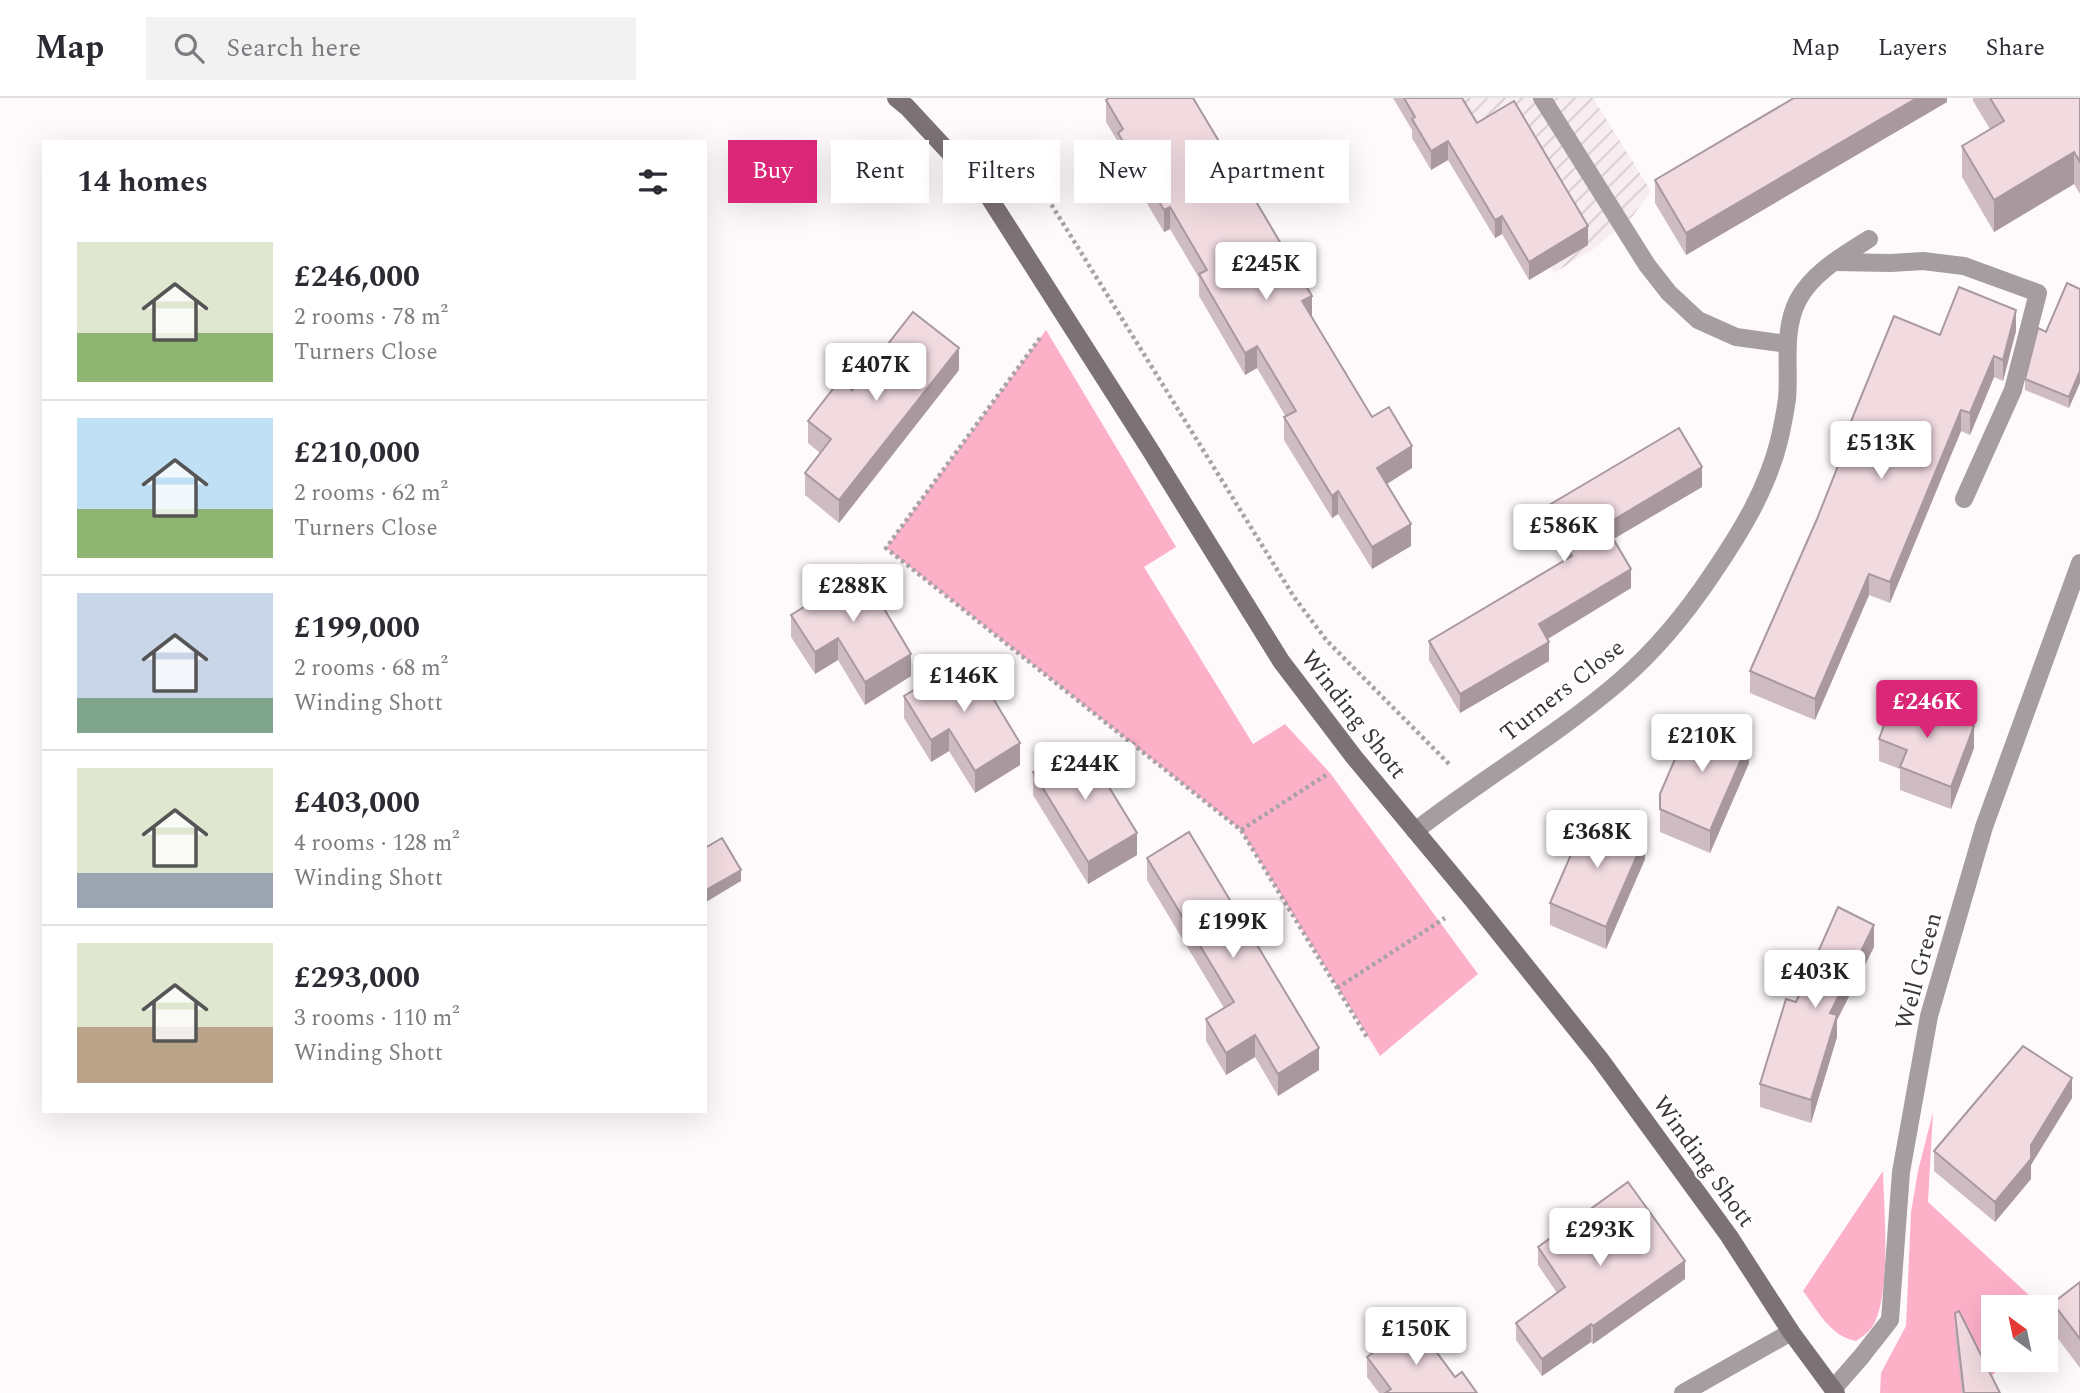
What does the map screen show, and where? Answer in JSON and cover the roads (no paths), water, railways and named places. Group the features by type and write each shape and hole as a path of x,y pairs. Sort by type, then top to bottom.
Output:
{"street":[{"path":"1542,98 1647,265 1669,293 1698,320 1736,337 1787,344"},
{"name":"Winding Shott","path":"906,101 985,191 1281,661 1354,757 1600,1059 1728,1236 1791,1332 1834,1391"},
{"name":"Turners Close","path":"1415,831 1553,734 1621,680 1676,624 1754,509 1778,443 1787,398 1787,344 1797,301 1812,282 1834,262 1869,239"},
{"path":"1834,262 1923,261 1964,266 2038,293 2013,390 1964,499"},
{"name":"Well Green","path":"1834,1391 1889,1320 1901,1172 1929,1016 1984,827 2080,563"},
{"path":"1683,1393 1791,1332"}]}
